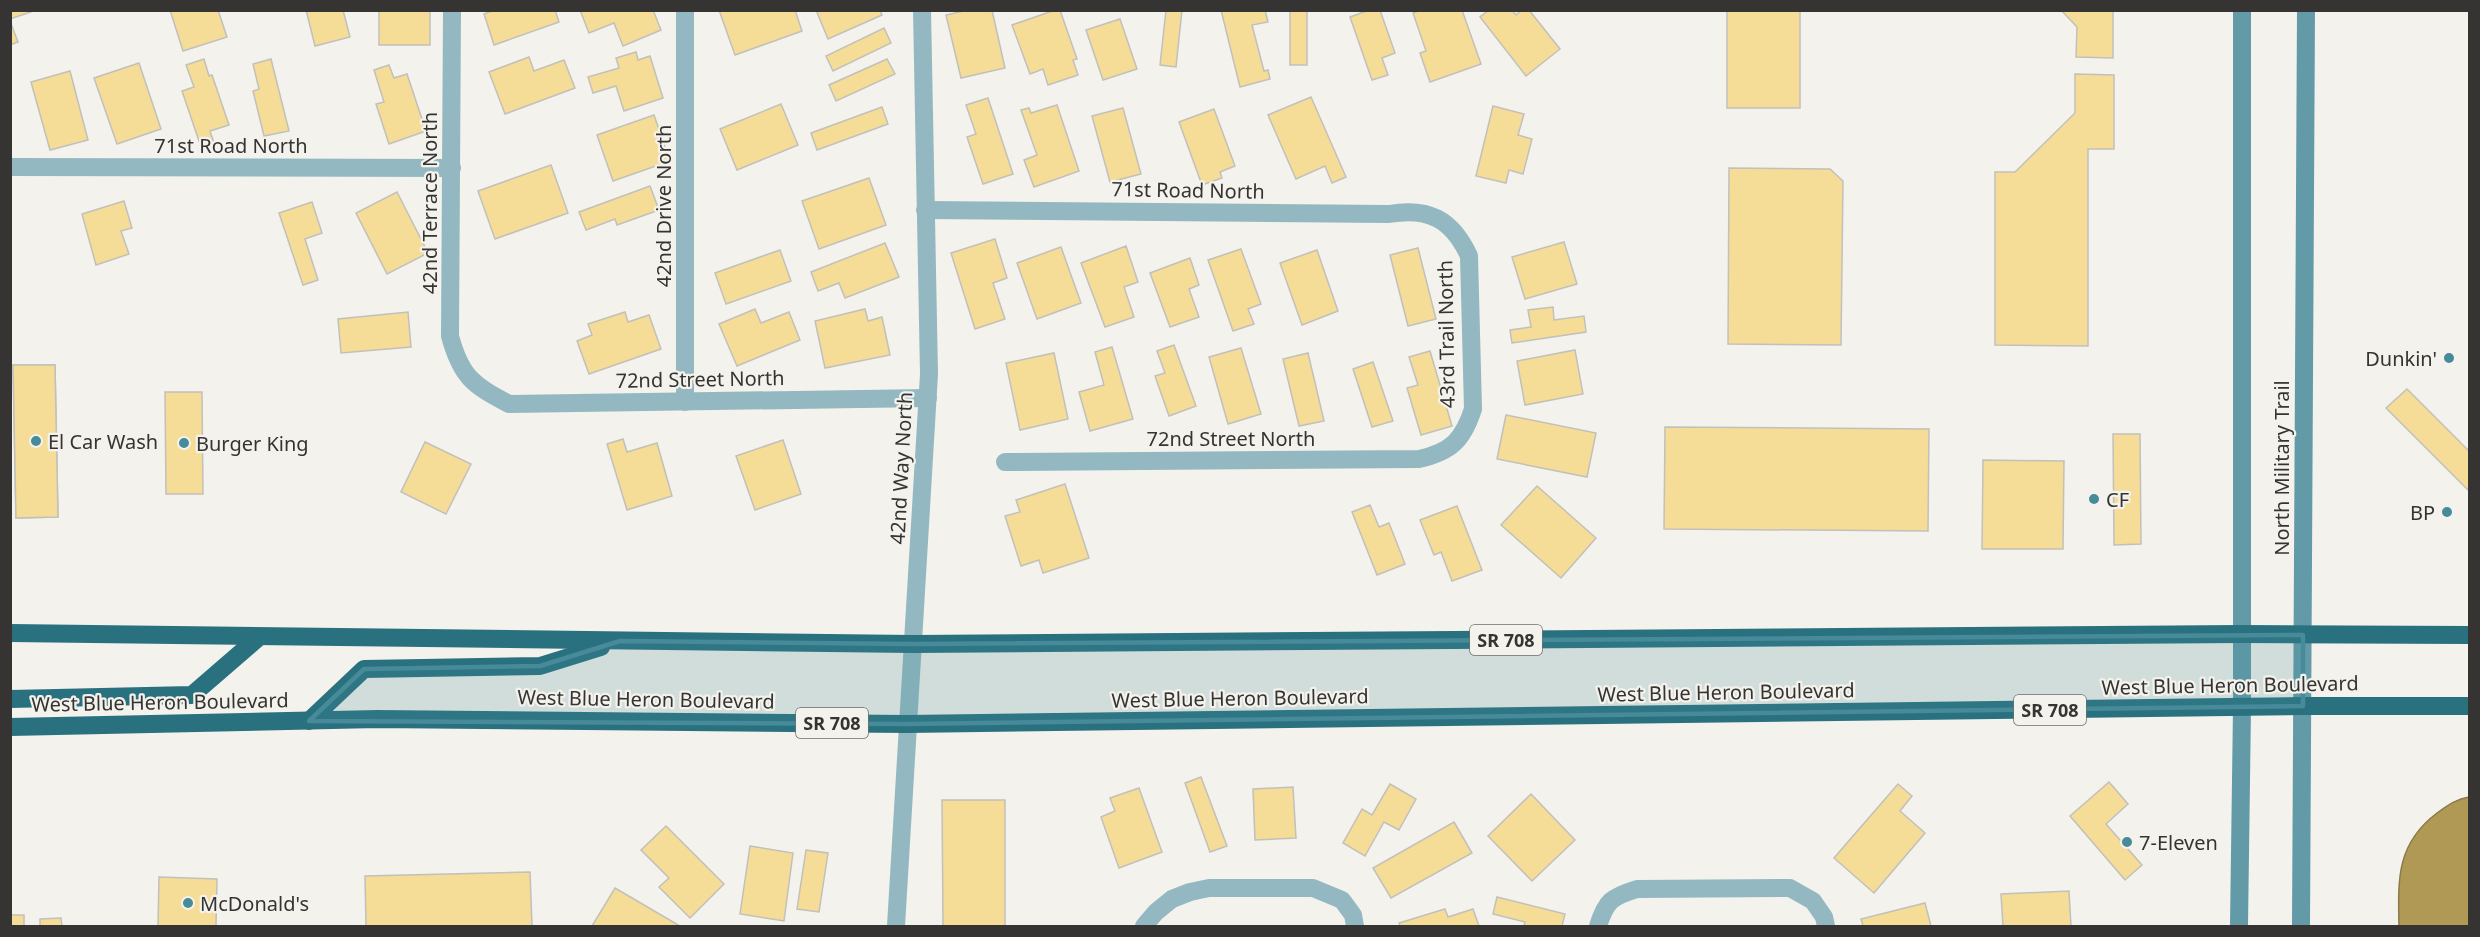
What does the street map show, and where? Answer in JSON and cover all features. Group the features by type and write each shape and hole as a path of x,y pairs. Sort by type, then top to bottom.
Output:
{"highway":[{"name":"SR 708","path":"10,633 913,644 2241,634 2469,635"},
{"path":"10,699 192,695 259,637"},
{"path":"309,721 364,669 540,666 620,641"},
{"name":"West Blue Heron Boulevard","path":"10,727 389,719 907,724 2304,706 2469,706"}],"main road":[{"name":"North Military Trail","path":"2239,927 2242,10"},
{"name":"North Military Trail","path":"2301,927 2306,10"}],"street":[{"name":"42nd Terrace North","path":"452,10 450,336 455,355 477,387"},
{"name":"42nd Drive North","path":"685,10 685,402"},
{"name":"42nd Way North","path":"897,927 907,724 928,398 922,10"},
{"name":"71st Road North","path":"10,167 452,168"},
{"name":"71st Road North","path":"925,210 1389,214 1408,211 1427,214 1447,224"},
{"name":"43rd Trail North","path":"1447,224 1461,238 1469,256 1473,409 1467,428 1454,445"},
{"name":"72nd Street North","path":"477,387 509,404 928,398"},
{"name":"72nd Street North","path":"1005,462 1419,459 1437,455 1454,445"},
{"path":"1144,927 1156,912 1181,896 1209,888 1313,888 1342,900 1353,915 1355,927"},
{"path":"1598,927 1603,908 1618,895 1637,889 1790,888 1813,901 1824,917 1826,927"}],"highlighted area":[{"path":"2303,635 2303,706 907,724 309,721 364,669 540,666 620,641 913,644"}],"shaded area":[{"path":"2469,797 2469,926 2399,926 2402,864 2414,837 2424,825 2448,805"}],"building":[{"path":"10,10 31,10 31,12 10,19"},
{"path":"170,10 218,10 227,37 183,51"},
{"path":"306,10 343,10 350,37 315,46"},
{"path":"379,10 430,10 430,45 379,45"},
{"path":"494,10 555,10 559,22 494,45 484,14"},
{"path":"580,10 653,10 661,30 623,46 614,23 589,33"},
{"path":"719,10 795,10 802,31 735,55"},
{"path":"816,10 880,10 882,15 828,39"},
{"path":"968,10 992,10 1005,68 961,78 946,15"},
{"path":"1060,10 1077,59 1073,60 1078,75 1048,85 1043,69 1030,74 1012,25"},
{"path":"1166,10 1182,10 1176,67 1160,65"},
{"path":"1221,10 1265,10 1268,22 1252,25 1264,71 1268,70 1270,79 1240,87"},
{"path":"1290,10 1307,10 1307,65 1290,65"},
{"path":"1369,10 1380,10 1395,53 1382,58 1388,75 1372,80 1350,17"},
{"path":"1421,10 1462,10 1481,64 1430,82 1420,53 1426,51 1413,13"},
{"path":"1489,10 1512,10 1516,15 1522,10 1529,10 1560,49 1526,76 1480,17"},
{"path":"1727,10 1800,10 1800,108 1727,108"},
{"path":"2061,10 2113,10 2113,58 2076,57 2077,27"},
{"path":"1120,19 1137,69 1103,80 1086,30"},
{"path":"10,21 18,42 10,45"},
{"path":"884,28 891,43 833,71 826,56"},
{"path":"636,52 638,60 650,56 663,98 624,111 616,86 593,93 588,77 619,68 616,58"},
{"path":"529,57 534,71 564,60 575,88 505,114 489,72"},
{"path":"204,59 209,76 212,75 229,125 210,131 214,143 201,147 182,91 194,87 186,65"},
{"path":"271,59 289,131 264,136 253,91 259,89 253,64"},
{"path":"887,59 895,74 836,101 829,85"},
{"path":"139,63 161,129 117,144 94,78"},
{"path":"389,65 394,78 407,74 426,131 389,144 376,104 384,102 374,70"},
{"path":"70,71 88,140 50,150 31,82"},
{"path":"2075,74 2114,75 2114,149 2088,149 2088,346 1995,345 1995,172 2015,172 2075,113"},
{"path":"1311,97 1346,177 1332,183 1325,166 1296,179 1268,115"},
{"path":"988,98 1013,174 983,184 967,137 976,134 966,105"},
{"path":"781,104 798,145 737,170 720,129"},
{"path":"1057,105 1079,171 1034,187 1024,160 1037,155 1021,110 1029,108 1031,113"},
{"path":"1493,106 1524,114 1518,135 1532,139 1523,174 1509,170 1506,183 1476,176"},
{"path":"882,107 888,124 817,150 811,133"},
{"path":"1123,108 1141,174 1110,182 1092,116"},
{"path":"1214,109 1235,166 1220,172 1222,178 1202,185 1179,122"},
{"path":"654,115 670,161 613,181 597,135"},
{"path":"551,165 568,213 495,239 478,191"},
{"path":"1729,168 1830,169 1843,181 1841,345 1728,344"},
{"path":"869,178 886,225 819,249 802,201"},
{"path":"650,186 659,210 617,225 615,219 586,230 579,212"},
{"path":"397,192 428,253 387,274 356,213"},
{"path":"124,201 132,228 121,231 129,254 96,265 82,214"},
{"path":"312,202 322,233 305,239 318,280 303,285 279,213"},
{"path":"995,239 1007,278 993,283 1005,319 975,329 951,253"},
{"path":"1564,242 1577,284 1525,299 1512,257"},
{"path":"885,243 899,277 845,298 839,283 818,291 811,272"},
{"path":"1126,246 1138,282 1124,287 1134,317 1105,327 1081,263"},
{"path":"1061,247 1081,303 1037,319 1017,263"},
{"path":"1418,248 1436,319 1408,326 1390,255"},
{"path":"1241,249 1261,304 1248,309 1254,324 1233,331 1208,260"},
{"path":"780,250 791,281 726,304 715,273"},
{"path":"1317,250 1338,311 1302,325 1280,263"},
{"path":"1190,258 1199,285 1189,289 1199,317 1170,327 1150,273"},
{"path":"1553,307 1554,320 1584,316 1586,332 1512,343 1510,330 1531,327 1528,310"},
{"path":"755,309 761,323 789,312 800,340 737,366 719,324"},
{"path":"865,309 868,321 882,317 890,355 825,368 815,321"},
{"path":"408,312 411,347 341,353 338,319"},
{"path":"625,312 628,322 649,315 661,349 589,374 577,341 592,335 588,324"},
{"path":"1174,345 1196,406 1169,416 1155,376 1165,373 1157,351"},
{"path":"1112,347 1133,419 1090,431 1079,392 1104,385 1095,352"},
{"path":"1241,348 1261,414 1228,424 1209,357"},
{"path":"1575,350 1583,394 1525,405 1517,361"},
{"path":"1430,351 1452,426 1421,435 1407,388 1418,385 1409,357"},
{"path":"1054,353 1068,419 1020,430 1006,363"},
{"path":"1308,353 1324,421 1299,426 1283,359"},
{"path":"1373,362 1393,421 1372,427 1353,369"},
{"name":"El Car Wash","path":"13,365 55,365 58,517 16,518"},
{"name":"El Car Wash","path":"13,365 55,365 58,517 16,518"},
{"path":"2407,389 2470,452 2470,492 2386,408"},
{"name":"Burger King","path":"165,392 202,392 203,494 166,494"},
{"path":"1506,415 1596,433 1587,477 1497,459"},
{"path":"1665,427 1929,429 1928,531 1664,529"},
{"path":"2113,434 2140,434 2141,544 2114,545"},
{"path":"623,439 627,452 657,443 672,496 627,510 607,444"},
{"path":"783,440 801,494 755,510 736,456"},
{"path":"425,442 471,464 446,514 401,492"},
{"path":"1983,460 2064,461 2063,549 1982,549"},
{"path":"1065,484 1089,558 1043,573 1039,560 1021,566 1005,516 1020,512 1016,500"},
{"path":"1537,486 1596,538 1561,578 1501,525"},
{"path":"1370,505 1379,527 1389,523 1405,564 1377,575 1352,512"},
{"path":"1457,506 1482,570 1452,581 1441,552 1434,555 1420,520"},
{"path":"1201,777 1227,846 1210,852 1185,783"},
{"path":"2109,782 2128,804 2106,824 2142,865 2125,880 2070,816"},
{"path":"1390,784 1416,799 1399,830 1384,822 1365,856 1343,843 1362,809 1372,815"},
{"path":"1898,784 1912,796 1900,811 1925,833 1874,893 1834,858"},
{"path":"1293,787 1296,838 1255,840 1253,789"},
{"path":"1139,788 1162,852 1119,868 1101,817 1115,811 1110,798"},
{"path":"1531,794 1575,840 1532,881 1488,836"},
{"path":"942,800 1005,800 1005,926 943,926"},
{"path":"1454,822 1472,853 1391,898 1373,868"},
{"path":"666,826 724,884 690,918 659,887 669,878 641,850"},
{"path":"750,846 793,853 784,921 740,914"},
{"path":"806,850 828,853 819,912 797,909"},
{"path":"530,872 532,926 366,926 365,876"},
{"name":"McDonald's","path":"159,877 217,879 216,926 158,926"},
{"path":"615,888 680,926 592,926"},
{"path":"2069,891 2071,926 2003,926 2001,894"},
{"path":"1497,897 1565,914 1562,926 1524,926 1525,922 1493,914"},
{"path":"1925,903 1931,926 1863,926 1861,919"},
{"path":"1445,909 1448,917 1473,909 1479,926 1400,926 1399,923"},
{"path":"10,915 24,915 24,926 10,926"},
{"path":"61,918 62,926 40,926 40,919"}],"place":[{"name":"Dunkin'","path":"2449,358"},
{"name":"El Car Wash","path":"36,441"},
{"name":"Burger King","path":"184,443"},
{"name":"CF","path":"2094,499"},
{"name":"BP","path":"2447,512"},
{"name":"7-Eleven","path":"2127,842"},
{"name":"McDonald's","path":"188,903"}]}
